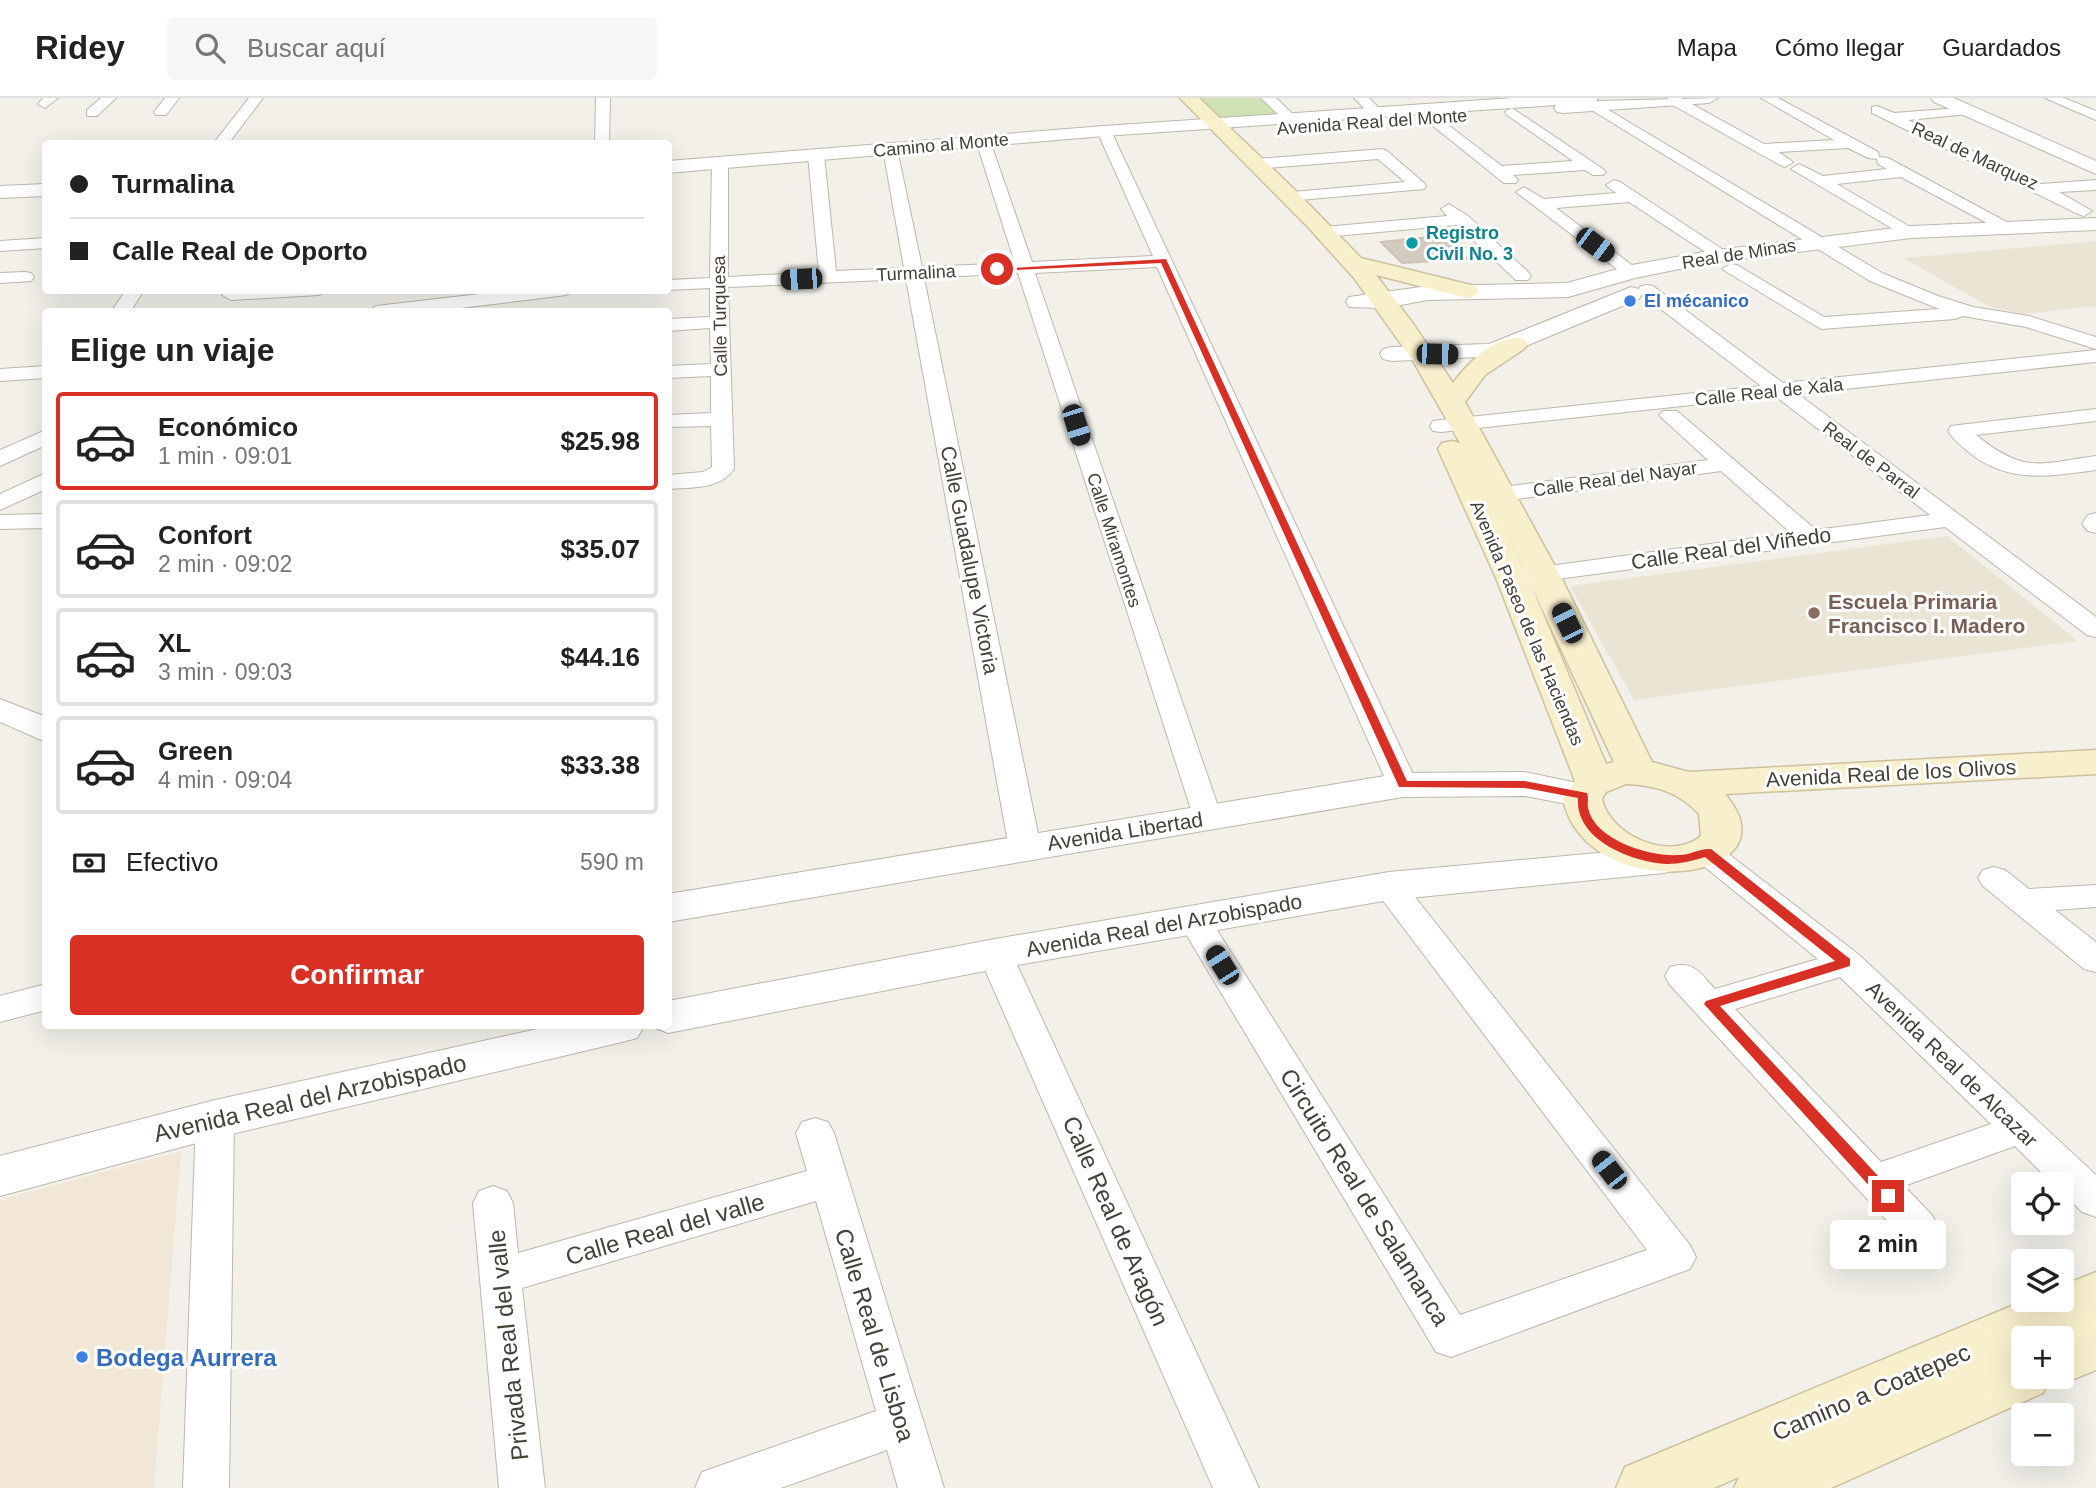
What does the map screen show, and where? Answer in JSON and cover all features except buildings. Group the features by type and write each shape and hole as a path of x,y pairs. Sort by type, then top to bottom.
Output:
{"main road":[{"path":"1168,98 1208,129"},
{"path":"1189,98 1208,129"},
{"name":"Avenida Paseo de las Haciendas","path":"1208,129 1256,164 1353,263 1384,301 1390,341"},
{"name":"Avenida Paseo de las Haciendas","path":"1208,129 1290,220 1453,417 1503,494 1589,788"},
{"path":"1353,263 1467,291"},
{"path":"1453,417 1476,370 1515,344"},
{"name":"Avenida Paseo de las Haciendas","path":"1453,417 1528,576 1638,772"},
{"name":"Avenida Real de los Olivos","path":"1685,784 2096,762"},
{"path":"1614,774 1654,774 1685,784 1703,795 1716,809 1723,823 1722,837 1706,852 1683,859 1664,860 1619,847 1601,836 1589,822 1583,808 1589,788 1614,774"},
{"name":"Camino a Coatepec","path":"1646,1488 2096,1296"},
{"path":"2074,1353 2096,1343"},
{"name":"Camino a Coatepec","path":"1764,1488 2011,1380"}],"street":[{"path":"92,113 109,98"},
{"path":"161,112 172,98"},
{"path":"223,140 256,98"},
{"path":"602,140 603,98"},
{"path":"1268,98 1292,119"},
{"path":"1361,98 1377,113"},
{"name":"Avenida Real del Monte","path":"1208,129 1377,113 1445,103 1512,104 1709,98"},
{"path":"1768,98 2006,226"},
{"path":"1940,98 1964,104 2096,158"},
{"path":"2052,98 2096,116"},
{"path":"1674,100 1911,232"},
{"path":"1592,102 1827,248 1899,288 1970,312 2029,322 2096,343"},
{"path":"1430,118 1503,175 1593,169 1512,104"},
{"name":"Avenida Real del Monte","path":"1208,129 1430,118 1512,104"},
{"path":"1964,104 2096,168"},
{"name":"Real de Marquez","path":"1964,104 1884,114 2039,189 2096,185"},
{"name":"Camino al Monte","path":"672,167 1104,131 1208,129"},
{"path":"1104,131 1403,785"},
{"name":"Calle Miramontes","path":"983,141 1206,818"},
{"path":"1762,149 1850,143"},
{"name":"Calle Guadalupe Victoria","path":"890,149 1026,848"},
{"path":"1256,164 1377,150 1421,188 1288,196"},
{"path":"816,155 828,277"},
{"name":"Calle Turquesa","path":"672,481 709,478 723,469 720,419 720,162"},
{"path":"1821,181 1904,172"},
{"path":"1615,185 1726,262 1821,323 1970,312"},
{"path":"2039,189 2090,218"},
{"path":"0,191 42,190"},
{"path":"1524,192 1632,272"},
{"path":"1541,204 1632,197"},
{"path":"1324,232 1455,215 1522,276"},
{"name":"Real de Minas","path":"1357,302 1384,301 1428,293 1568,290 1632,272 1827,248 1911,232 2090,218"},
{"name":"Real de Minas","path":"1827,248 2096,238"},
{"path":"0,246 42,243"},
{"name":"Turmalina","path":"672,285 1164,261"},
{"name":"Real de Minas","path":"1390,341 1493,351 1515,344 1575,315 1621,297 1726,262"},
{"path":"0,278 25,276"},
{"name":"Real de Parral","path":"1647,290 2096,629"},
{"path":"231,295 249,294"},
{"path":"303,308 330,294"},
{"path":"404,308 530,294"},
{"path":"672,325 720,321"},
{"name":"Calle Real de Xala","path":"1453,417 1781,391 2096,356"},
{"path":"672,372 721,369"},
{"path":"0,375 42,372"},
{"name":"Calle Real del Nayar","path":"1670,415 1811,538"},
{"path":"2096,415 1959,431 1980,449 2010,467 2027,470 2096,463"},
{"path":"672,421 720,419"},
{"path":"0,459 42,438"},
{"name":"Calle Real del Nayar","path":"1503,494 1726,464"},
{"path":"0,503 42,482"},
{"name":"Calle Real del Viñedo","path":"1528,576 1950,519"},
{"path":"2096,520 2096,526"},
{"path":"0,522 42,522"},
{"path":"0,709 42,730"},
{"name":"Avenida Libertad","path":"672,907 1403,785 1525,784 1589,788"},
{"name":"Avenida Real de Alcazar","path":"1706,852 1846,963 2096,1200"},
{"name":"Avenida Real del Arzobispado","path":"672,1016 995,954 1389,886 1664,860"},
{"path":"1994,878 2096,960"},
{"name":"Circuito Real de Salamanca","path":"1193,919 1451,1338 1676,1257 1389,886"},
{"path":"2024,901 2096,896"},
{"name":"Calle Real de Aragón","path":"995,954 1236,1488"},
{"path":"1710,1004 1846,963"},
{"path":"1682,976 1918,1227"},
{"path":"0,1009 42,998"},
{"name":"Avenida Real del Arzobispado","path":"0,1176 215,1119 609,1029"},
{"path":"206,1488 215,1119"},
{"path":"1873,1181 2020,1129"},
{"name":"Calle Real de Lisboa","path":"815,1133 921,1488"},
{"name":"Calle Real del valle","path":"501,1276 829,1181"},
{"name":"Privada Real del valle","path":"493,1203 522,1488"},
{"path":"718,1488 902,1423"}],"shaded area":[{"path":"2096,241 2096,306 2024,314 1990,307 1903,258"},
{"name":"Escuela Primaria Francisco I. Madero","path":"1947,536 2078,641 1634,700 1570,586"},
{"name":"Bodega Aurrera","path":"181,1151 154,1488 0,1488 0,1200"}],"green space":[{"path":"1201,98 1260,98 1280,116 1222,119"}],"place":[{"name":"Registro Civil No. 3","path":"1412,243"},
{"name":"El mécanico","path":"1630,301"},
{"name":"Escuela Primaria Francisco I. Madero","path":"1814,613"},
{"name":"Bodega Aurrera","path":"82,1357"}],"route":[{"path":"997,269 1164,261 1403,785 1525,784 1583,795 1583,808 1589,822 1601,836 1619,847 1664,860 1700,856 1706,852 1846,963 1710,1004 1888,1196"}]}
